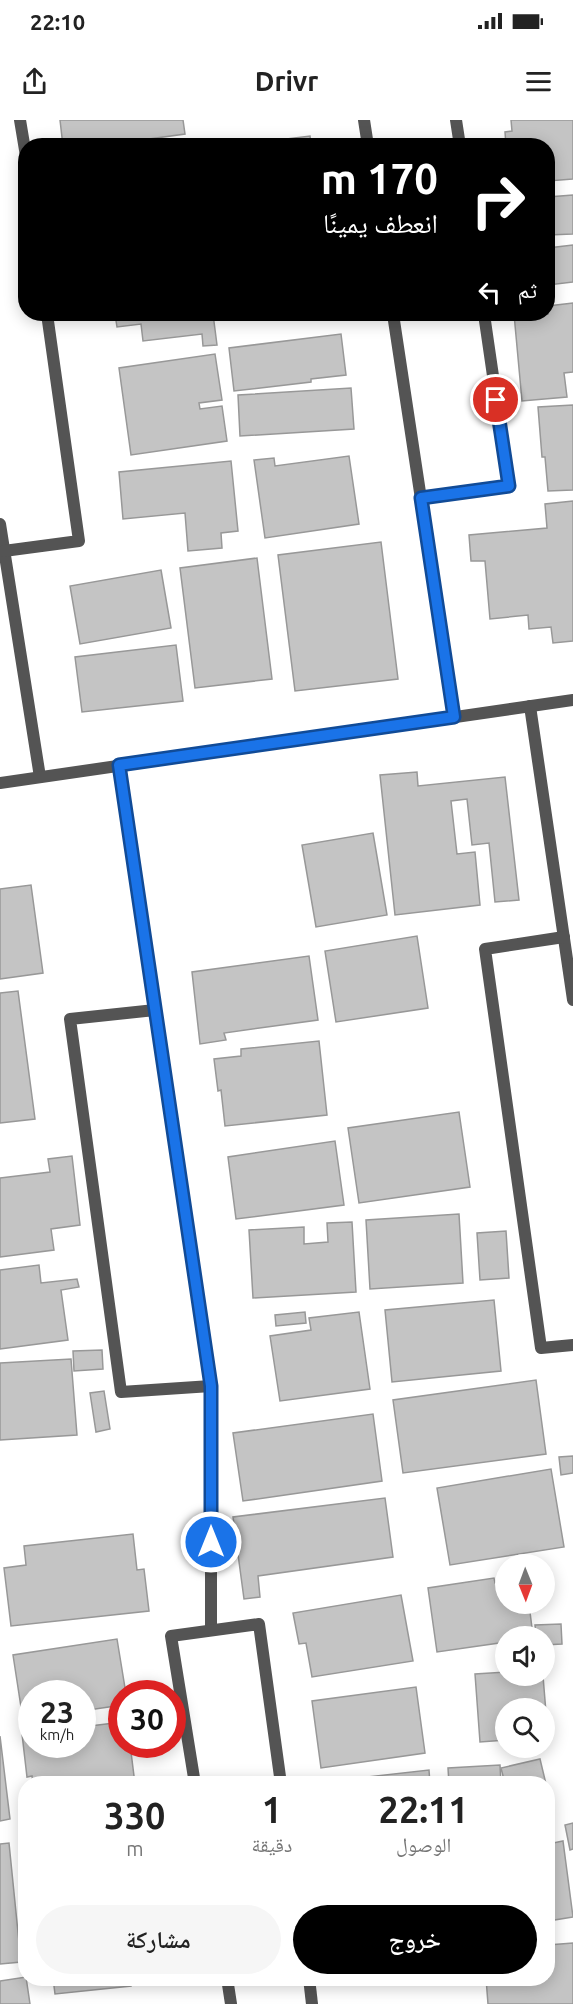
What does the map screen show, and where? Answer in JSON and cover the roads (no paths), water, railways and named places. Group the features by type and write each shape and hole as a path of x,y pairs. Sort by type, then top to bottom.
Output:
{"street":[{"path":"20,120 23,138"},
{"path":"364,120 367,138"},
{"path":"456,120 459,138"},
{"path":"4,551 79,540 48,321"},
{"path":"394,321 454,717"},
{"path":"421,498 509,486 485,321"},
{"path":"0,524 40,777"},
{"path":"0,783 573,700"},
{"path":"530,706 573,1000"},
{"path":"119,765 211,1386 212,1630"},
{"path":"564,937 485,949 542,1348 573,1345"},
{"path":"155,1010 70,1019 121,1392 211,1386"},
{"path":"194,1776 171,1636 259,1624 280,1776"},
{"path":"228,1986 231,2004"},
{"path":"310,1986 312,2004"}]}
